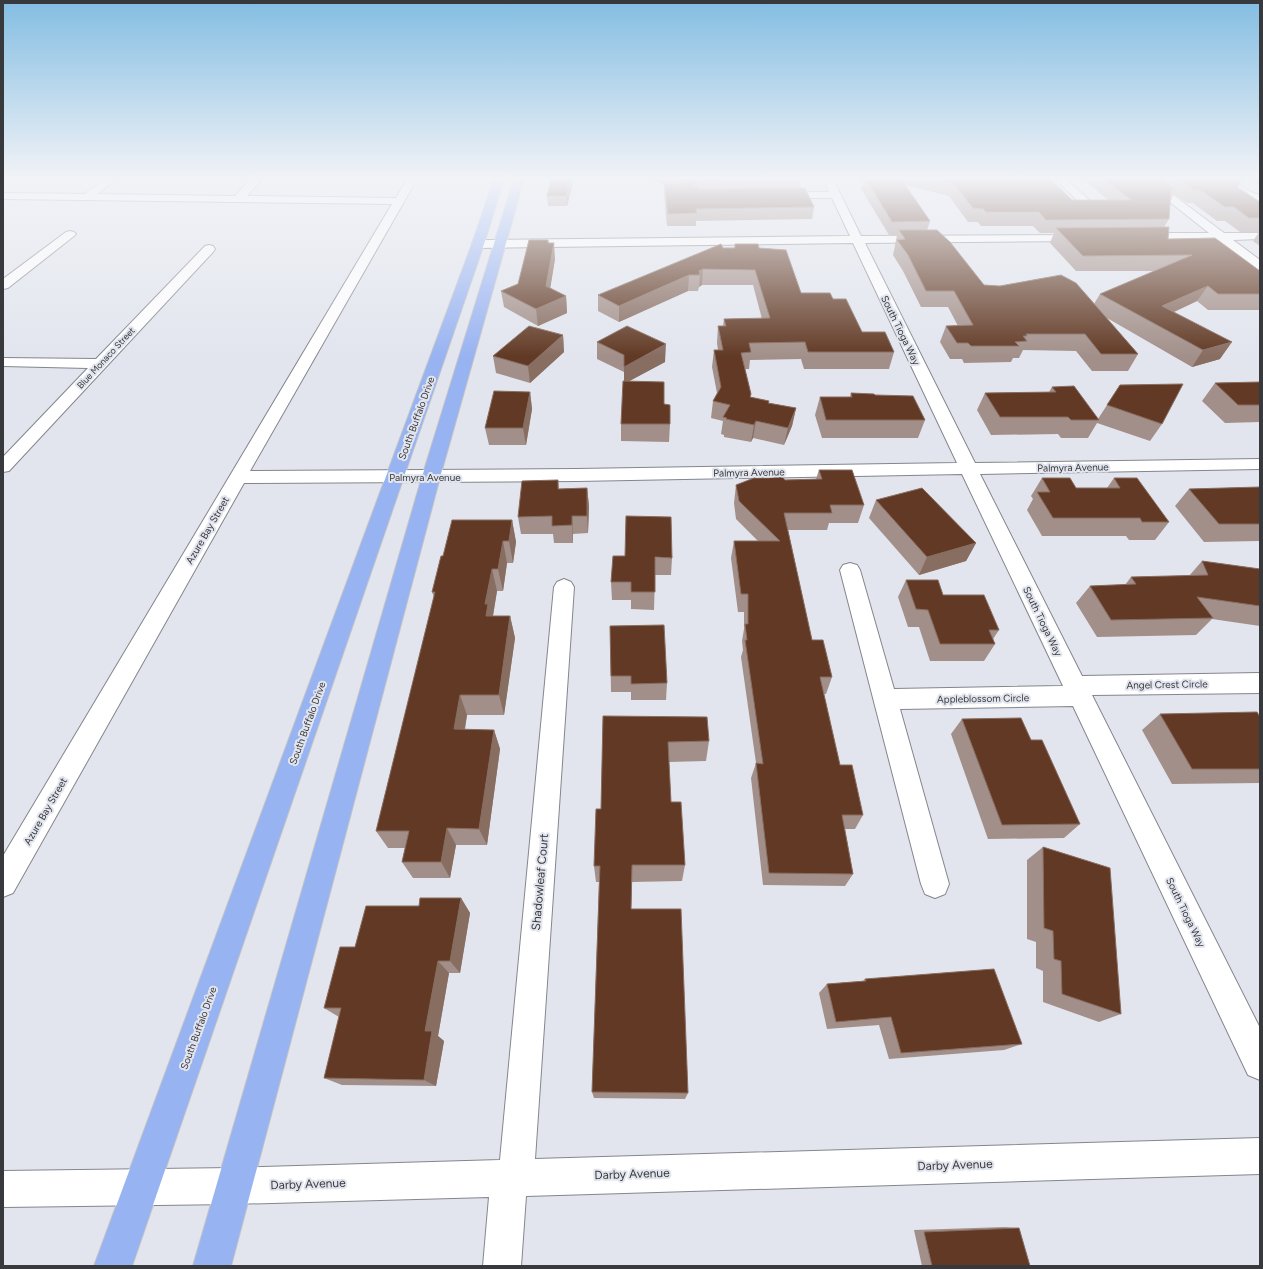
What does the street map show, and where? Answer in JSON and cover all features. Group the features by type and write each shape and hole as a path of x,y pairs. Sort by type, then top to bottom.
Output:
{"main road":[{"name":"South Buffalo Drive","path":"212,1266 431,477 491,238"},
{"name":"South Buffalo Drive","path":"113,1266 394,477 493,238"}],"street":[{"path":"3,285 64,238"},
{"name":"Azure Bay Street","path":"3,883 378,238"},
{"path":"490,244 999,238"},
{"path":"1225,238 1260,266"},
{"name":"South Tioga Way","path":"857,240 1260,1063"},
{"name":"Blue Monaco Street","path":"3,467 209,249"},
{"path":"3,362 100,364"},
{"name":"Palmyra Avenue","path":"238,477 431,477 1260,464"},
{"path":"850,570 935,884"},
{"name":"Shadowleaf Court","path":"502,1266 512,1178 564,587"},
{"name":"Angel Crest Circle","path":"1077,691 1260,682"},
{"name":"Appleblossom Circle","path":"885,699 1077,691"},
{"name":"Darby Avenue","path":"3,1189 233,1186 1260,1156"}],"building":[{"path":"946,238 984,285 1000,286 1061,275 1076,283 1138,354 1101,354 1085,334 1026,334 1027,336 1023,336 1027,341 1015,342 1019,346 971,346 968,343 957,343 946,326 973,325 954,291 926,291 908,255 897,240"},
{"path":"1066,238 1215,238 1260,271 1260,294 1218,294 1208,286 1162,306 1232,342 1203,350 1100,294 1192,255 1083,256"},
{"path":"529,240 548,240 548,243 554,243 546,286 566,296 536,309 501,291 518,284"},
{"path":"721,244 723,248 735,248 735,244 758,244 759,248 786,250 801,293 830,293 833,299 846,299 862,332 885,332 894,352 808,352 805,342 749,343 751,352 741,353 751,394 750,397 769,401 768,403 796,408 788,428 756,421 754,425 726,419 727,418 723,417 730,405 713,401 721,387 714,350 723,350 718,326 726,326 724,319 770,318 755,270 703,269 699,271 700,275 689,275 619,306 598,295"},
{"path":"529,326 563,335 528,366 493,356"},
{"path":"627,326 666,344 624,367 624,355 597,342"},
{"path":"623,381 664,382 664,404 670,405 670,424 621,424"},
{"path":"1260,382 1260,405 1238,405 1215,383"},
{"path":"1183,384 1162,424 1107,405 1120,385"},
{"path":"1074,386 1099,420 1071,420 1068,417 1000,417 985,393 1056,392 1052,387"},
{"path":"494,391 530,392 523,428 485,428"},
{"path":"851,393 913,396 925,420 826,420 820,397 852,397"},
{"path":"819,470 852,470 864,505 830,505 832,513 784,513 812,640 823,640 832,677 820,677 840,765 852,765 863,815 842,815 853,874 769,873 756,763 763,764 745,640 747,640 745,624 748,624 748,594 741,594 734,541 780,541 739,501 736,485 754,478 769,478 780,474 785,480 822,479"},
{"path":"1042,478 1070,478 1076,488 1120,488 1114,478 1137,478 1169,522 1142,522 1140,518 1053,518 1037,492 1050,492"},
{"path":"558,480 558,489 587,488 587,516 572,516 572,525 552,526 552,516 518,517 522,481"},
{"path":"1260,487 1260,524 1219,524 1189,489"},
{"path":"922,488 976,543 927,557 876,500"},
{"path":"626,516 671,517 672,558 655,557 655,592 631,592 631,582 611,582 613,556 625,556"},
{"path":"452,520 512,520 509,541 503,541 498,569 492,569 485,604 488,604 486,616 510,616 499,695 460,695 454,729 494,730 479,829 447,828 441,862 402,862 409,831 376,831 435,592 432,592"},
{"path":"1202,561 1260,569 1260,606 1197,597 1213,618 1111,620 1090,586 1136,584 1131,577 1208,575"},
{"path":"906,580 938,580 943,595 984,595 999,630 989,630 995,644 940,644 928,610 916,609"},
{"path":"664,625 667,683 631,684 631,676 611,676 610,626"},
{"path":"1257,712 1260,717 1260,769 1192,769 1160,714"},
{"path":"603,716 707,717 709,741 668,742 671,802 681,802 685,865 632,865 631,909 681,909 688,1093 592,1092 600,866 594,866 596,809 601,809"},
{"path":"1021,718 1031,740 1042,740 1080,824 1002,825 962,719"},
{"path":"1043,847 1110,868 1121,1014 1062,994 1061,961 1054,959 1053,931 1044,928"},
{"path":"420,898 461,898 450,961 438,961 425,1031 432,1031 424,1080 324,1078 341,1008 324,1008 340,947 355,947 366,906 419,906"},
{"path":"994,969 1022,1044 901,1053 891,1017 836,1022 827,984 866,981 865,979"},
{"path":"1019,1228 1030,1266 932,1266 924,1232"}]}
